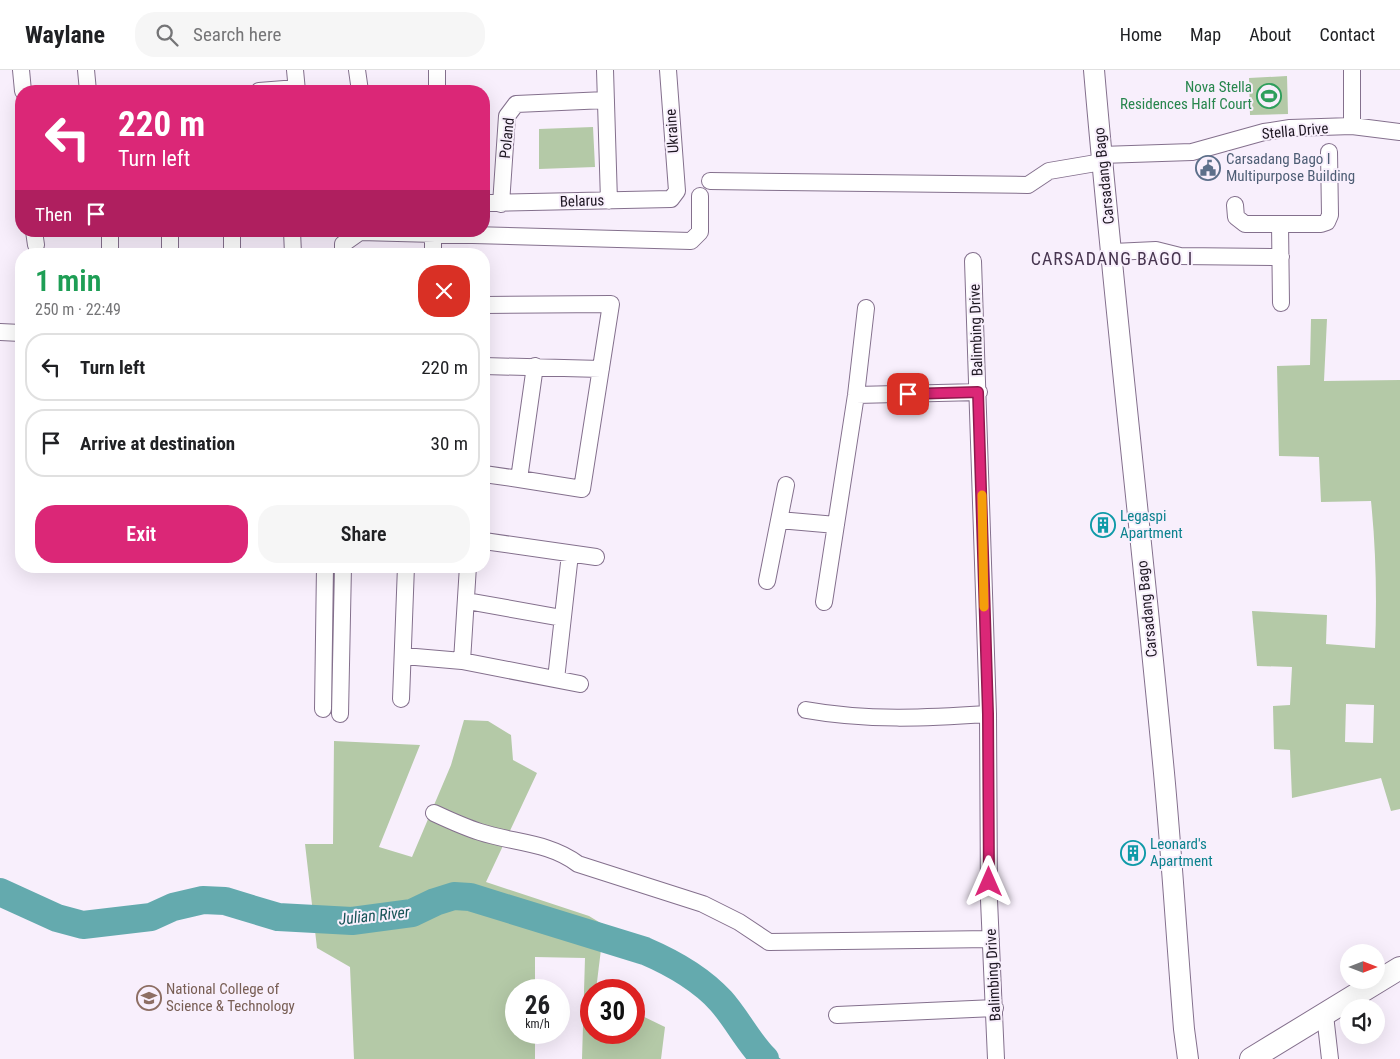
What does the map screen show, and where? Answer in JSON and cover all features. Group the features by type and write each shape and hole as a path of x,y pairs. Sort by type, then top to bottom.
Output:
{"main road":[{"path":"1251,1059 1325,1014 1399,974"}],"street":[{"path":"21,70 22,85"},
{"path":"86,70 87,85"},
{"path":"295,70 296,85"},
{"path":"356,70 359,85"},
{"path":"437,70 437,85"},
{"path":"605,70 609,201"},
{"name":"Ukraine","path":"668,70 677,191"},
{"name":"Carsadang Bago","path":"1094,70 1113,252 1118,338 1164,775 1188,1059"},
{"path":"1352,70 1352,126"},
{"name":"Poland","path":"501,204 507,116 510,109 516,104 606,100"},
{"name":"Stella Drive","path":"710,181 1028,185 1049,171 1102,158 1192,152 1277,129 1352,126 1400,132"},
{"path":"1235,206 1236,217 1240,222 1321,224 1327,222 1330,215 1329,152"},
{"name":"Belarus","path":"490,203 671,199 677,191"},
{"path":"490,235 690,240 700,232 700,196"},
{"path":"1280,224 1281,303"},
{"path":"343,248 343,244 353,237"},
{"path":"1113,252 1156,250 1180,256 1281,257"},
{"name":"Balimbing Drive","path":"973,261 988,714 991,939 996,1059"},
{"path":"490,305 611,304 582,489 490,475"},
{"path":"824,602 856,395 866,308"},
{"path":"0,332 15,333"},
{"path":"490,366 600,369"},
{"path":"520,479 535,366"},
{"path":"856,395 978,392"},
{"path":"767,581 786,484"},
{"path":"779,520 836,525"},
{"path":"490,542 596,558"},
{"path":"556,679 570,554"},
{"path":"323,709 325,573"},
{"path":"340,714 343,573"},
{"path":"401,698 406,573"},
{"path":"462,661 468,573"},
{"path":"467,601 562,618"},
{"path":"404,656 462,661 580,684"},
{"path":"806,710 840,716 892,718 988,714"},
{"path":"434,813 481,833 538,845 565,854 578,864 703,904 739,922 769,942 991,939"},
{"path":"837,1016 995,1008"},
{"path":"1325,1014 1330,1059"}],"green space":[{"name":"Nova Stella Residences Half Court","path":"1287,76 1288,114 1250,115 1249,78"},
{"path":"593,127 595,167 539,169 539,129"},
{"path":"1311,319 1327,319 1324,381 1400,380 1400,809 1391,811 1381,778 1292,798 1290,750 1274,749 1273,706 1290,705 1292,667 1257,666 1252,611 1327,615 1326,644 1375,648 1376,574 1371,501 1321,502 1319,457 1279,456 1277,366 1310,365","holes":["1346,704 1374,705 1373,743 1345,742"]},
{"path":"464,720 488,721 511,735 513,760 537,773 486,882 589,916 604,925 597,979 584,979 585,958 535,957 535,979 505,979 505,1044 535,1044 535,1059 354,1059 350,967 317,948 305,844 333,844 334,741 420,745 379,847 412,857 451,765"},
{"path":"645,1017 665,1027 661,1059 582,1059 582,1044 645,1044"}],"water":[{"path":"731,1003 762,1047 781,1059 757,1059 746,1051 719,1013"}],"waterway":[{"name":"Julian River","path":"0,892 57,918 83,925 151,917 173,907 203,900 225,901 278,917 352,921 412,913 435,902 454,896 470,897 645,951 676,966 695,978 721,1001 765,1059"}],"slow traffic":[{"path":"982,495 984,607"}],"place":[{"name":"Nova Stella Residences Half Court","path":"1269,96"},
{"name":"Carsadang Bago I Multipurpose Building","path":"1208,168"},
{"name":"Legaspi Apartment","path":"1103,525"},
{"name":"Leonard's Apartment","path":"1133,853"},
{"name":"National College of Science & Technology","path":"149,998"}],"district":[{"name":"CARSADANG BAGO I","path":"1112,259"}],"route":[{"path":"908,394 978,392 988,714 989,882"}]}
